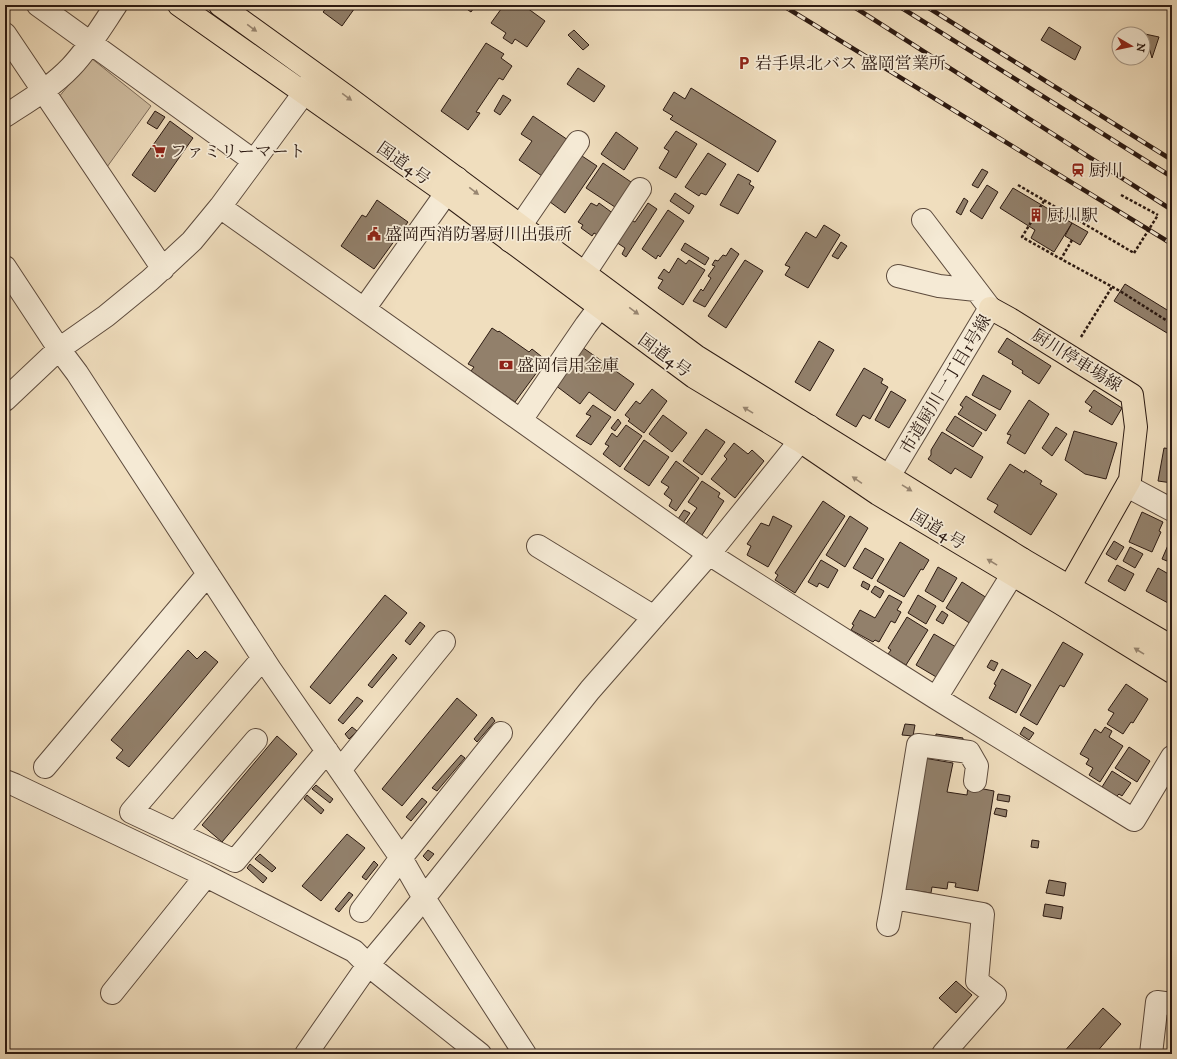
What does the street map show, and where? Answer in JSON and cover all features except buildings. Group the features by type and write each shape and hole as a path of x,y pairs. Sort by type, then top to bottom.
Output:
{"main road":[{"name":"国道4号","path":"180,5 304,93 451,186"},
{"name":"国道4号","path":"220,5 316,74 451,186 604,300 696,356 804,434 884,485 1064,595 1172,672"},
{"name":"厨川停車場線","path":"990,308 1132,395 1136,428 1130,480 1064,595"},
{"name":"国道4号","path":"1064,595 1172,647"}],"street":[{"path":"38,5 254,161"},
{"path":"5,116 43,92 72,67 91,44 116,5"},
{"path":"5,34 163,268"},
{"path":"5,400 59,350 106,316 163,268 192,241 220,207 304,93 316,74"},
{"path":"515,234 578,142"},
{"path":"364,309 451,186"},
{"path":"580,281 640,189"},
{"path":"220,207 709,554 936,698 1134,820 1172,757"},
{"name":"市道厨川一丁目1号線","path":"884,485 990,308 923,220"},
{"path":"5,266 59,350 78,373 263,658 401,858 424,898 525,1054"},
{"path":"898,276 939,286 976,290"},
{"path":"521,420 604,300"},
{"path":"306,1054 368,965 424,898 590,690 709,554 804,434"},
{"path":"1127,486 1172,510"},
{"path":"538,546 654,618"},
{"path":"936,698 1018,567"},
{"path":"45,767 208,574"},
{"path":"340,770 444,642"},
{"path":"263,658 131,812 235,861 327,751"},
{"path":"361,911 401,858 501,734"},
{"path":"176,833 256,740"},
{"path":"888,925 918,745 970,752 977,766 975,781"},
{"path":"5,781 206,876 354,951 368,965 480,1054"},
{"path":"112,993 206,876"},
{"path":"893,898 983,914 977,981 995,994 943,1054"},
{"path":"1151,1054 1157,1002 1172,1004"}],"path":[{"path":"1018,185 1134,253 1158,215 1121,195"},
{"path":"1044,201 1022,237 1112,287 1172,324"},
{"path":"1061,259 1072,240"},
{"path":"1069,356 1112,287"}],"shaded area":[{"path":"91,58 151,106 107,167 58,98"}],"railway":[{"path":"782,5 1172,244"},
{"path":"851,5 1172,210"},
{"path":"897,5 1172,177"},
{"path":"924,5 1172,160"}],"place":[{"name":"岩手県北バス 盛岡営業所","path":"744,63"},
{"name":"ファミリーマート","path":"159,151"},
{"name":"厨川","path":"1078,170"},
{"name":"厨川駅","path":"1036,215"},
{"name":"盛岡西消防署厨川出張所","path":"374,234"},
{"name":"盛岡信用金庫","path":"506,365"}]}
